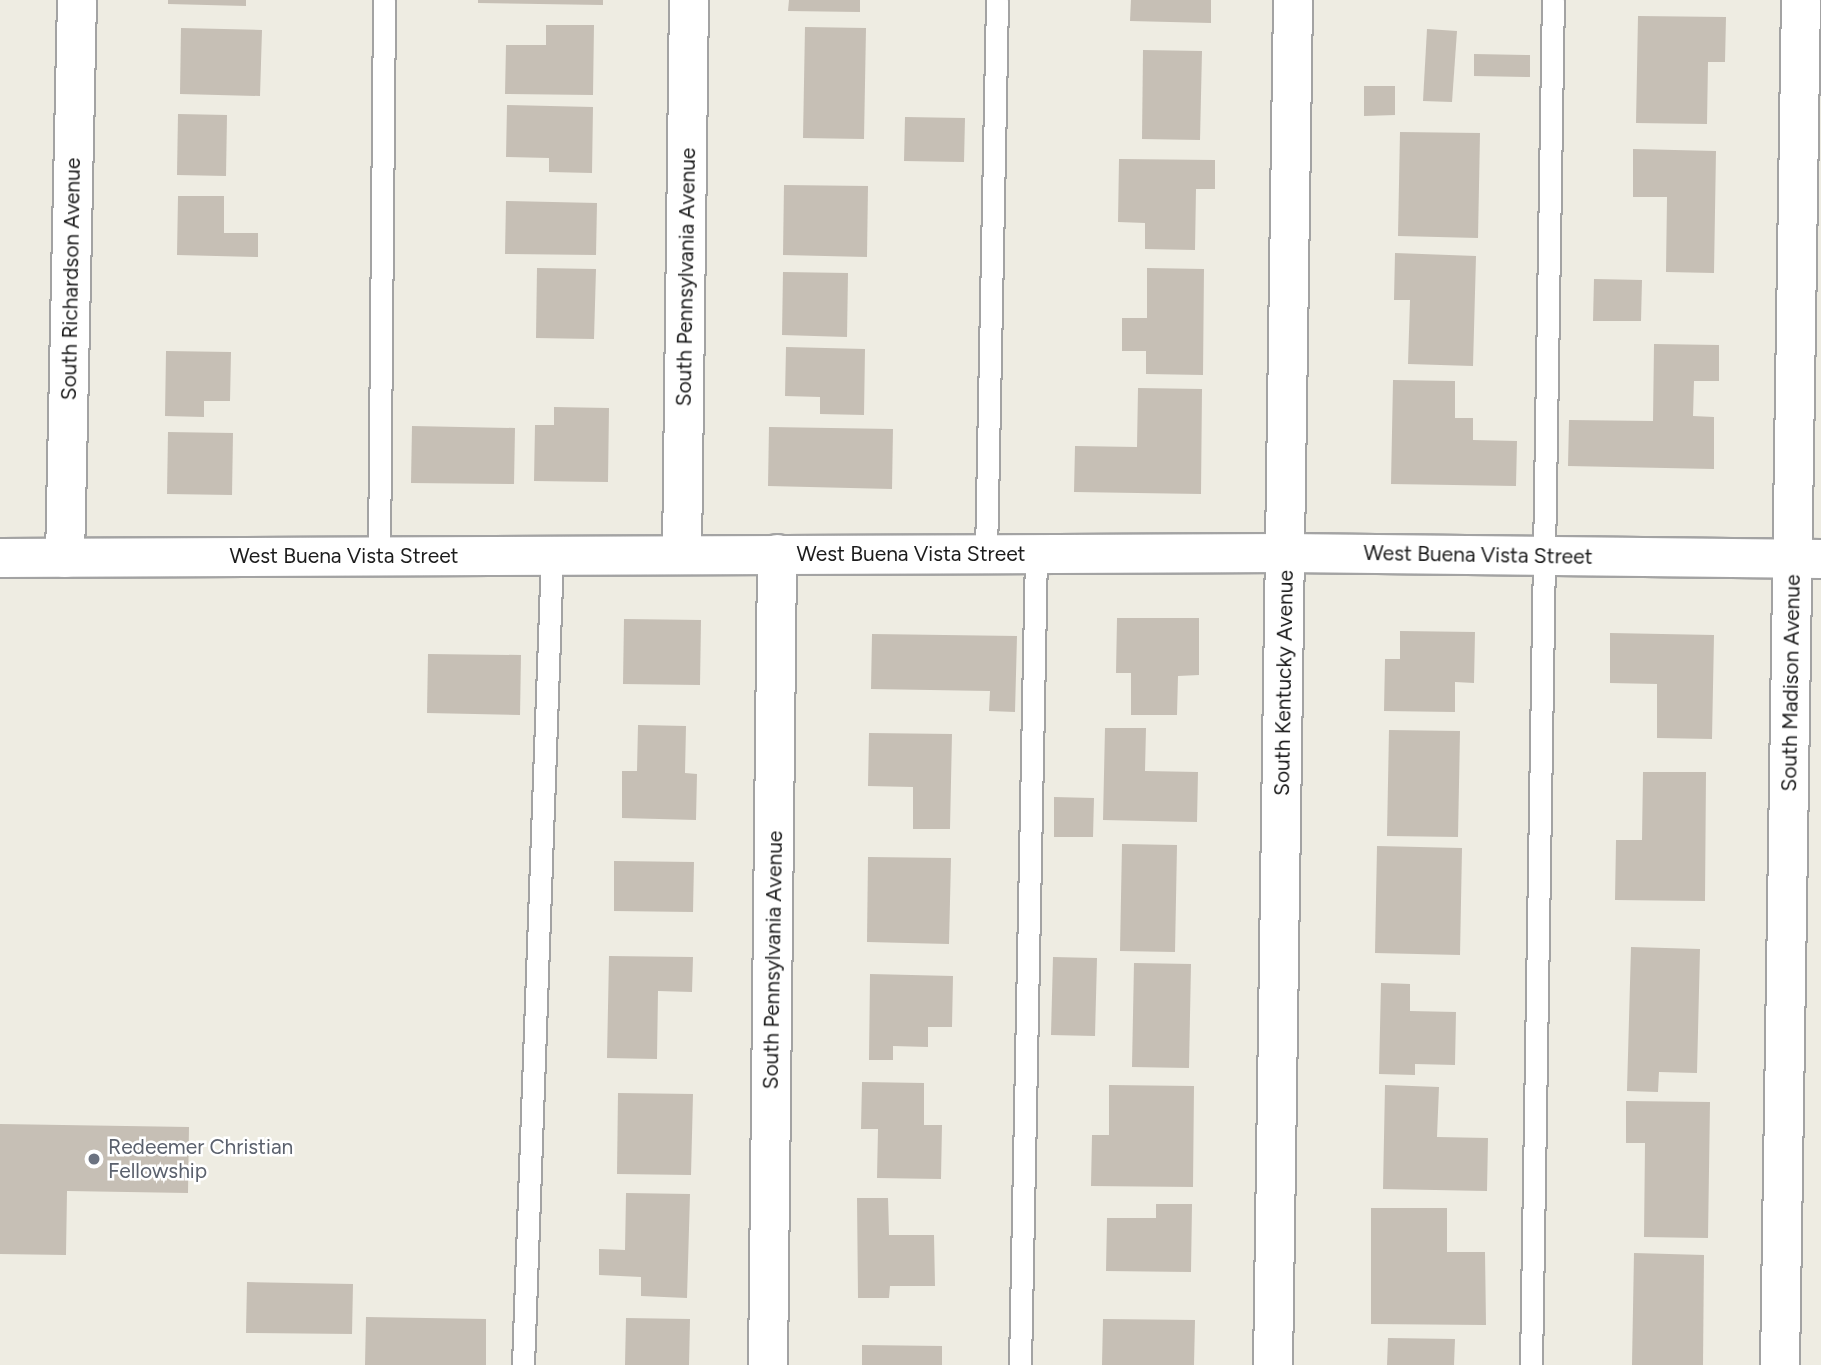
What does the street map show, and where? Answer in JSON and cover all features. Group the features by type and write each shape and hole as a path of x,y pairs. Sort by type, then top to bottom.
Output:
{"street":[{"name":"South Richardson Avenue","path":"65,558 77,0"},
{"name":"South Pennsylvania Avenue","path":"682,554 689,0"},
{"name":"South Kentucky Avenue","path":"1273,1365 1293,0"},
{"name":"South Madison Avenue","path":"1780,1365 1807,559 1801,0"},
{"name":"West Buena Vista Street","path":"0,558 1286,553 1807,559"},
{"name":"South Pennsylvania Avenue","path":"768,1365 777,554"}],"lane":[{"path":"379,556 384,0"},
{"path":"986,554 997,0"},
{"path":"1531,1365 1553,0"},
{"path":"1020,1365 1036,553"},
{"path":"523,1365 552,555"}],"building":[{"path":"168,0 246,0 246,6 168,4"},
{"path":"478,0 603,0 603,5 478,3"},
{"path":"789,0 860,0 860,12 788,11"},
{"path":"1131,0 1211,0 1211,23 1130,21"},
{"path":"1638,16 1726,17 1725,62 1708,62 1707,124 1636,123"},
{"path":"546,25 594,25 593,95 505,94 506,45 546,45"},
{"path":"805,27 866,28 864,139 803,138"},
{"path":"181,28 262,30 260,96 180,94"},
{"path":"1427,29 1457,31 1452,102 1423,101"},
{"path":"1143,50 1202,51 1200,140 1142,139"},
{"path":"1474,54 1530,55 1530,77 1474,76"},
{"path":"1364,86 1395,86 1395,115 1364,116"},
{"path":"507,105 593,107 592,173 549,172 549,158 506,157"},
{"path":"178,114 227,115 226,176 177,175"},
{"path":"905,117 965,118 964,162 904,161"},
{"path":"1400,132 1480,133 1478,238 1398,236"},
{"path":"1633,149 1716,151 1714,273 1666,272 1667,197 1633,197"},
{"path":"1119,159 1215,160 1215,189 1196,189 1195,250 1145,249 1145,223 1118,222"},
{"path":"784,185 868,186 867,257 783,255"},
{"path":"178,196 224,196 224,233 258,233 258,257 177,255"},
{"path":"506,201 597,203 596,255 505,254"},
{"path":"1395,253 1476,256 1473,366 1408,364 1410,300 1394,300"},
{"path":"537,268 596,269 594,339 536,338"},
{"path":"1147,268 1204,269 1203,375 1146,374 1146,351 1122,351 1122,318 1147,318"},
{"path":"783,272 848,273 847,337 782,335"},
{"path":"1594,279 1642,280 1641,321 1593,321"},
{"path":"1654,344 1719,345 1719,381 1694,381 1693,416 1714,417 1714,469 1568,466 1569,420 1653,421"},
{"path":"786,347 865,349 864,415 820,414 820,397 785,396"},
{"path":"166,351 231,352 230,401 204,401 204,417 165,416"},
{"path":"1393,380 1455,381 1455,418 1473,418 1473,440 1517,441 1516,486 1391,484"},
{"path":"1138,388 1202,389 1201,494 1074,492 1075,446 1137,447"},
{"path":"554,407 609,408 608,482 534,481 535,425 554,425"},
{"path":"412,426 515,428 514,484 411,483"},
{"path":"769,427 893,429 892,489 768,486"},
{"path":"168,432 233,433 232,495 167,494"},
{"path":"1117,618 1199,618 1199,675 1178,676 1177,715 1131,715 1131,673 1116,673"},
{"path":"624,619 701,620 700,685 623,684"},
{"path":"1400,631 1475,632 1474,683 1455,682 1455,712 1384,711 1385,659 1400,659"},
{"path":"1610,633 1714,635 1712,739 1657,738 1657,684 1610,683"},
{"path":"872,634 1017,636 1015,712 989,711 990,691 871,689"},
{"path":"428,654 521,655 520,715 427,713"},
{"path":"638,725 686,726 685,773 697,774 696,820 622,818 622,771 637,771"},
{"path":"1105,728 1146,728 1145,771 1198,772 1197,822 1103,820"},
{"path":"1389,730 1460,731 1458,837 1387,836"},
{"path":"869,733 952,734 950,829 913,829 913,787 868,786"},
{"path":"1643,772 1706,772 1705,901 1615,900 1616,840 1642,840"},
{"path":"1054,797 1094,798 1093,837 1054,837"},
{"path":"1122,844 1177,845 1175,952 1120,951"},
{"path":"1377,846 1462,848 1460,955 1375,953"},
{"path":"868,857 951,858 949,944 867,942"},
{"path":"614,861 694,862 693,912 614,911"},
{"path":"1631,947 1700,949 1697,1073 1659,1072 1658,1092 1627,1091"},
{"path":"609,956 693,957 692,992 658,991 657,1059 607,1058"},
{"path":"1053,957 1097,958 1095,1036 1051,1035"},
{"path":"1134,963 1191,964 1189,1068 1132,1067"},
{"path":"870,974 953,976 952,1027 928,1027 928,1047 893,1046 893,1060 869,1060"},
{"path":"1381,983 1410,984 1410,1011 1456,1012 1455,1065 1415,1064 1415,1075 1379,1074"},
{"path":"862,1082 924,1083 924,1125 942,1125 941,1179 877,1178 878,1129 861,1129"},
{"path":"1109,1085 1194,1086 1193,1187 1091,1186 1092,1135 1109,1135"},
{"path":"1385,1085 1439,1087 1437,1137 1488,1138 1487,1191 1383,1189"},
{"path":"618,1093 693,1094 691,1175 617,1174"},
{"path":"1626,1101 1710,1102 1708,1238 1644,1237 1645,1143 1626,1143"},
{"name":"Redeemer Christian Fellowship","path":"0,1124 189,1127 188,1193 67,1191 66,1255 0,1254"},
{"path":"626,1193 690,1194 687,1298 641,1296 641,1277 599,1275 599,1249 625,1250"},
{"path":"857,1198 888,1198 889,1235 934,1235 935,1286 890,1286 889,1298 858,1298"},
{"path":"1156,1204 1192,1204 1191,1272 1106,1271 1107,1218 1156,1218"},
{"path":"1371,1208 1447,1208 1447,1252 1485,1252 1486,1325 1371,1324"},
{"path":"1634,1253 1704,1255 1703,1365 1632,1365"},
{"path":"247,1282 353,1284 352,1334 246,1333"},
{"path":"366,1317 486,1319 486,1365 365,1365"},
{"path":"626,1318 690,1319 689,1365 625,1365"},
{"path":"1103,1319 1195,1320 1194,1365 1102,1365"},
{"path":"1388,1338 1455,1339 1454,1365 1387,1365"},
{"path":"862,1345 942,1346 942,1365 862,1365"}],"place":[{"name":"Redeemer Christian Fellowship","path":"94,1159"}]}
